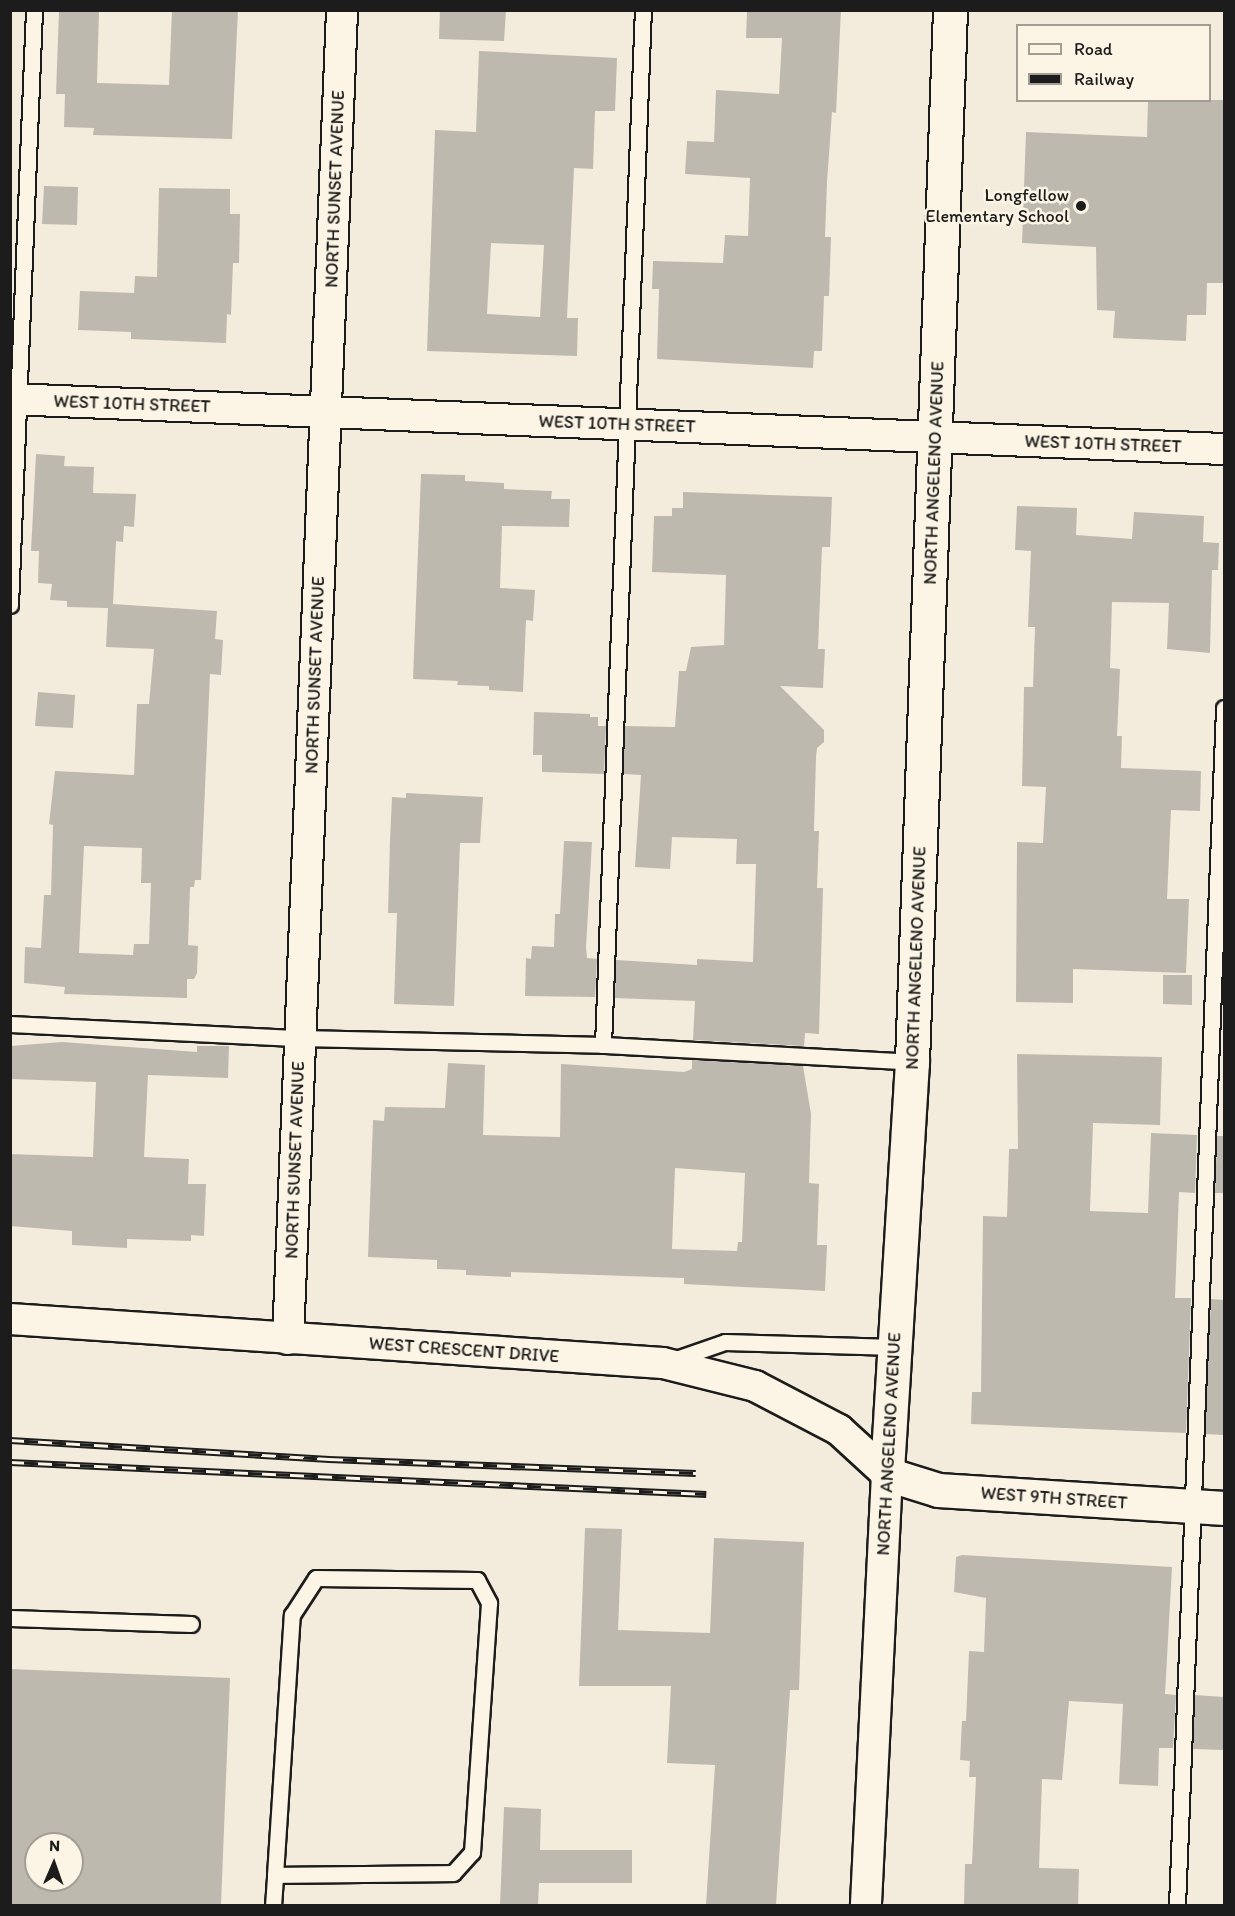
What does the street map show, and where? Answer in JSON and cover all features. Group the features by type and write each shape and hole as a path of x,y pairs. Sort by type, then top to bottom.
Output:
{"street":[{"name":"NORTH SUNSET AVENUE","path":"288,1339 342,10"},
{"name":"NORTH ANGELENO AVENUE","path":"866,1905 887,1474 912,1062 950,10"},
{"name":"WEST 10TH STREET","path":"14,399 1224,449"},
{"name":"WEST CRESCENT DRIVE","path":"10,1319 663,1363 755,1386 839,1430 887,1474"},
{"name":"WEST 9TH STREET","path":"887,1474 938,1490 1224,1508"}],"lane":[{"path":"10,605 14,399 34,10"},
{"path":"603,1045 643,10"},
{"path":"1177,1905 1224,708"},
{"path":"10,1024 300,1038 603,1045 912,1062"},
{"path":"663,1363 725,1342 895,1347"},
{"path":"273,1905 274,1875 292,1616 316,1578 477,1580 489,1603 472,1852 453,1873 274,1875"},
{"path":"10,1618 190,1624"}],"building":[{"path":"59,10 99,10 97,83 169,85 172,10 238,10 232,139 93,135 94,128 64,127 65,94 56,94"},
{"path":"440,10 506,10 504,41 439,39"},
{"path":"747,10 841,10 836,113 832,112 827,182 825,237 831,237 829,296 824,296 822,351 814,351 813,368 657,359 659,289 652,289 653,261 723,263 725,235 748,236 750,178 685,174 687,141 714,142 716,90 779,94 782,38 746,38"},
{"path":"479,51 617,58 615,111 595,111 593,169 574,168 567,318 578,318 577,356 427,351 435,130 476,132","holes":["491,243 544,245 540,317 487,314"]},
{"path":"1224,100 1224,283 1207,283 1206,315 1187,315 1186,341 1113,338 1115,311 1097,310 1096,247 1022,243 1026,132 1147,137 1148,102"},
{"path":"44,186 78,187 77,225 42,224"},
{"path":"159,188 230,189 230,214 240,214 239,263 233,263 231,315 227,314 226,343 131,339 131,332 78,330 80,291 134,293 135,276 157,277"},
{"path":"36,454 65,456 64,466 94,467 93,493 136,494 134,527 124,526 123,542 116,541 113,604 217,611 215,639 223,640 221,675 210,674 201,880 195,880 194,887 190,887 188,945 198,946 197,973 194,979 187,979 187,998 64,994 65,987 24,983 25,947 41,948 44,895 51,895 53,825 49,824 55,771 134,775 137,704 149,704 154,649 106,647 108,608 67,607 67,601 50,600 52,584 38,583 39,551 31,551","holes":["84,846 142,848 141,883 151,883 149,944 134,944 133,955 79,953"]},
{"path":"421,474 465,475 465,481 504,483 504,489 552,491 551,499 570,499 569,527 502,526 500,588 535,590 533,621 526,620 523,692 489,690 489,686 457,685 458,681 413,679"},
{"path":"683,492 832,497 830,547 822,547 818,649 825,649 823,688 780,686 824,730 824,742 817,748 816,757 814,831 819,831 817,888 823,888 819,1034 805,1033 804,1046 693,1040 695,1001 615,998 616,960 697,965 697,959 753,962 756,864 736,864 737,839 672,837 670,869 635,867 641,775 623,774 625,726 675,727 679,671 686,671 691,647 724,645 726,575 652,572 654,516 672,516 672,508 683,508"},
{"path":"1017,506 1077,508 1076,535 1132,539 1134,512 1204,516 1203,542 1219,543 1218,570 1212,570 1210,653 1167,649 1169,603 1112,602 1110,668 1120,669 1117,736 1122,736 1121,768 1201,771 1200,811 1171,810 1167,899 1189,899 1186,973 1073,969 1073,1003 1016,1002 1017,842 1043,843 1046,787 1022,786 1024,687 1033,687 1035,627 1028,627 1031,551 1015,550"},
{"path":"38,692 75,695 73,728 35,726"},
{"path":"534,712 590,714 590,717 598,717 598,726 606,726 604,774 542,772 542,755 533,755"},
{"path":"406,793 483,797 480,843 460,843 454,1006 394,1004 397,913 388,913 392,797 406,798"},
{"path":"564,841 592,842 586,948 587,958 597,959 595,997 525,996 526,958 531,959 532,946 554,947 555,914 560,914"},
{"path":"1163,975 1192,975 1192,1005 1163,1004"},
{"path":"62,1042 197,1052 197,1046 229,1046 228,1078 148,1075 144,1157 189,1159 188,1184 206,1184 204,1236 191,1235 191,1241 127,1239 127,1248 72,1245 72,1231 10,1226 10,1154 93,1157 96,1082 10,1079 10,1046"},
{"path":"1017,1054 1162,1057 1160,1125 1093,1123 1090,1211 1148,1213 1151,1133 1197,1135 1195,1193 1179,1192 1175,1298 1191,1298 1186,1433 971,1424 972,1392 981,1392 983,1216 1007,1217 1009,1149 1018,1149"},
{"path":"692,1060 803,1066 811,1114 809,1183 819,1184 817,1245 827,1245 825,1291 684,1284 684,1278 511,1272 511,1277 466,1275 466,1270 437,1269 437,1260 368,1257 373,1120 384,1121 385,1107 445,1108 448,1063 485,1065 483,1135 560,1137 561,1064 684,1072 692,1069","holes":["675,1168 745,1173 742,1242 738,1242 737,1251 672,1249"]},
{"path":"1217,1136 1224,1136 1224,1193 1215,1193"},
{"path":"1211,1299 1224,1300 1224,1435 1205,1434"},
{"path":"585,1528 622,1529 618,1630 710,1633 714,1538 804,1542 799,1690 790,1690 776,1905 706,1905 715,1765 667,1763 671,1686 579,1686"},
{"path":"962,1555 1172,1567 1165,1694 1176,1695 1173,1748 1159,1748 1158,1786 1119,1784 1123,1704 1069,1701 1062,1780 1042,1779 1039,1868 1079,1869 1078,1905 964,1905 965,1864 972,1864 976,1777 969,1777 970,1761 960,1760 962,1721 966,1721 969,1651 984,1652 986,1598 954,1592 956,1557"},
{"path":"10,1669 230,1678 221,1905 10,1905"},
{"path":"1195,1695 1224,1697 1224,1750 1193,1749"},
{"path":"504,1807 541,1809 540,1850 632,1850 632,1883 539,1883 538,1905 500,1905"}],"railway":[{"path":"10,1440 329,1459 696,1473"},
{"path":"10,1462 706,1494"}],"place":[{"name":"Longfellow Elementary School","path":"1081,206"}]}
